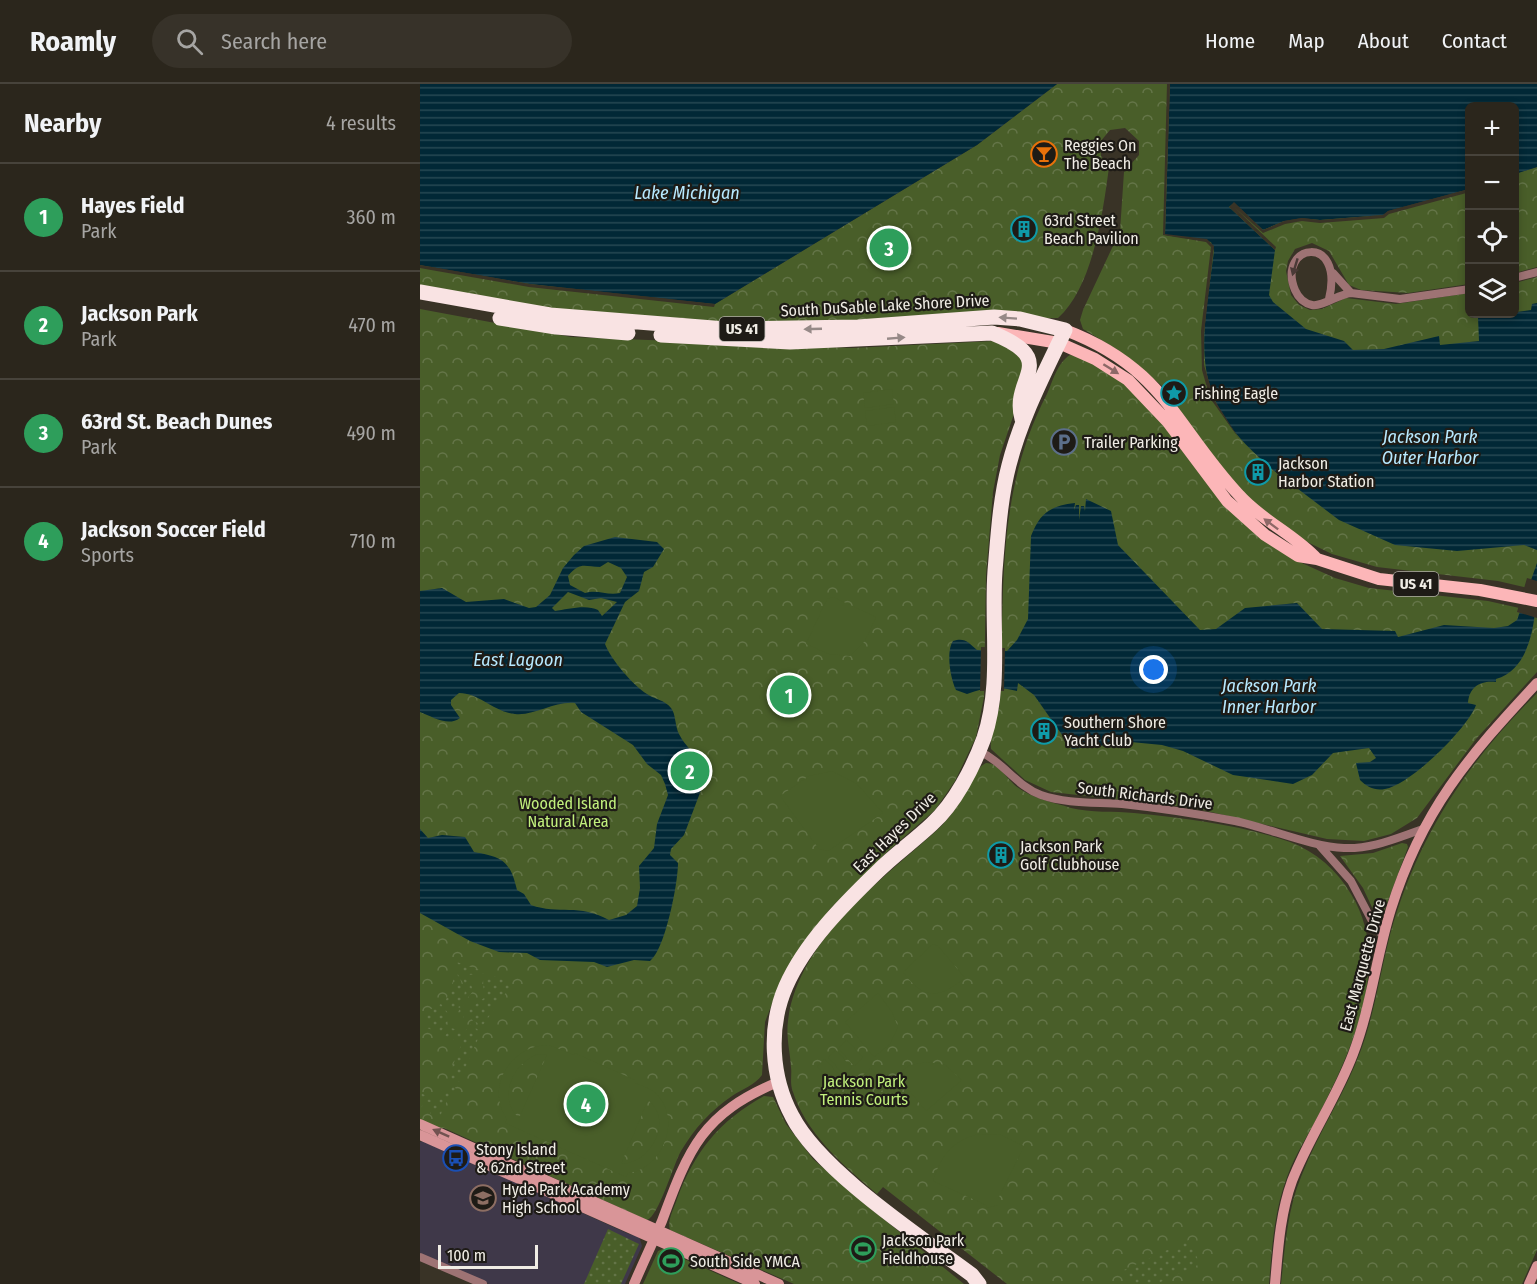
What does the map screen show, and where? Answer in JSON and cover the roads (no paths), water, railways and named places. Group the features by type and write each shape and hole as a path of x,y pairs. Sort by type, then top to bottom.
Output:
{"highway":[{"name":"South DuSable Lake Shore Drive","path":"420,292 550,315 726,329 835,328 993,317 1020,319 1062,337"},
{"name":"South DuSable Lake Shore Drive","path":"420,303 556,327 725,339 865,340 992,333"},
{"path":"992,333 1015,342 1028,358 1029,373 1018,407 1022,423"},
{"name":"East Hayes Drive","path":"994,1284 976,1280 867,1196 832,1165 792,1117 778,1082 774,1049 776,1021 787,984 818,937 847,902 887,862 940,817 978,751 988,726 993,697 995,573 1002,500 1008,466 1022,423 1062,337"}],"main road":[{"name":"South DuSable Lake Shore Drive","path":"992,333 1062,337"},
{"name":"US 41","path":"1062,337 1110,351 1146,379 1167,400 1239,496 1266,521 1305,546 1317,559 1379,579 1518,596 1537,601"},
{"name":"East Marquette Drive","path":"1275,1284 1283,1215 1292,1182 1339,1088 1358,1042 1383,936 1401,881 1423,829 1468,759 1537,683"},
{"path":"634,1284 680,1172 701,1135 730,1107 752,1093 778,1082"},
{"path":"420,1128 656,1235 755,1284"},
{"path":"656,1235 779,1284"},
{"path":"1529,1284 1537,1266"}],"street":[{"path":"1351,293 1333,273 1325,258 1313,252 1306,252 1298,257 1292,271 1294,287 1304,301 1316,305 1351,293 1400,299 1465,290"},
{"path":"1519,277 1537,272"},
{"path":"1329,299 1333,273"},
{"name":"South Richards Drive","path":"978,751 993,758 1025,787 1051,798 1186,813 1278,831 1320,846 1369,847 1423,829"},
{"name":"South Richards Drive","path":"1320,846 1351,881 1383,936"},
{"path":"420,1257 483,1284"}],"water":[{"name":"Lake Michigan","path":"420,84 1057,84 977,145 715,304 530,284 420,265"},
{"name":"Jackson Park Outer Harbor","path":"1170,84 1537,84 1537,167 1519,173 1519,102 1465,102 1465,190 1388,211 1383,215 1320,220 1302,218 1284,221 1263,230 1234,203 1229,207 1275,250 1269,295 1273,302 1306,329 1344,341 1353,350 1384,349 1439,336 1440,345 1479,341 1478,318 1519,318 1519,312 1531,310 1532,304 1537,303 1537,550 1524,545 1457,551 1395,545 1339,520 1269,467 1264,469 1259,464 1261,459 1237,435 1220,411 1210,387 1205,363 1204,338 1214,251 1211,242 1165,235"},
{"name":"Jackson Park Inner Harbor","path":"1086,499 1111,511 1118,545 1200,630 1216,629 1245,608 1297,603 1322,629 1395,631 1398,637 1444,625 1494,628 1508,626 1517,620 1537,563 1535,615 1527,648 1520,662 1510,672 1496,679 1496,682 1481,683 1474,688 1468,703 1476,705 1471,715 1437,754 1409,777 1385,789 1371,788 1360,780 1356,763 1370,762 1376,758 1369,748 1333,753 1312,775 1293,784 1233,775 1183,751 1162,745 1131,742 1072,749 1034,695 1018,683 1017,691 991,688 967,694 956,690 949,658 953,641 964,640 977,650 1007,651 1017,640 1028,619 1031,536 1034,528 1047,512 1066,504 1075,503 1074,510 1076,505 1079,505 1079,520 1081,506 1084,506 1085,511"},
{"name":"East Lagoon","path":"615,537 657,542 664,549 653,567 644,572 639,591 625,602 605,644 617,664 635,685 671,708 682,740 702,765 706,777 684,835 671,849 670,855 678,863 676,886 670,916 656,954 650,961 634,960 607,967 594,962 540,960 527,953 499,952 470,941 420,913 420,829 428,838 442,835 465,837 474,852 492,856 504,862 517,890 524,894 531,905 541,908 579,910 609,920 626,915 637,906 640,888 639,866 654,848 657,824 668,795 661,775 647,764 633,745 581,712 575,703 515,714 500,710 473,696 459,693 451,700 451,705 460,718 455,721 440,720 420,712 420,591 442,588 466,602 504,599 529,608 536,607 550,595 563,568 584,546","holes":["608,562 621,568 627,577 620,593 585,593 570,585 568,576 576,568 600,567","568,592 589,600 601,598 617,602 602,616 598,610 588,607 555,611 552,608"]}],"place":[{"name":"Reggies On The Beach","path":"1044,154"},
{"name":"63rd Street Beach Pavilion","path":"1024,229"},
{"name":"63rd St. Beach Dunes","path":"889,248"},
{"name":"Fishing Eagle","path":"1174,393"},
{"name":"Trailer Parking","path":"1064,442"},
{"name":"Jackson Harbor Station","path":"1258,472"},
{"name":"Hayes Field","path":"789,695"},
{"name":"Southern Shore Yacht Club","path":"1044,731"},
{"name":"Jackson Park","path":"690,771"},
{"name":"Jackson Park Golf Clubhouse","path":"1001,855"},
{"name":"Jackson Soccer Field","path":"586,1104"},
{"name":"Stony Island & 62nd Street","path":"456,1158"},
{"name":"Hyde Park Academy High School","path":"483,1198"},
{"name":"Jackson Park Fieldhouse","path":"863,1249"},
{"name":"South Side YMCA","path":"671,1261"}],"park label":[{"name":"Wooded Island Natural Area","path":"568,812"},
{"name":"Jackson Park Tennis Courts","path":"864,1090"}]}
